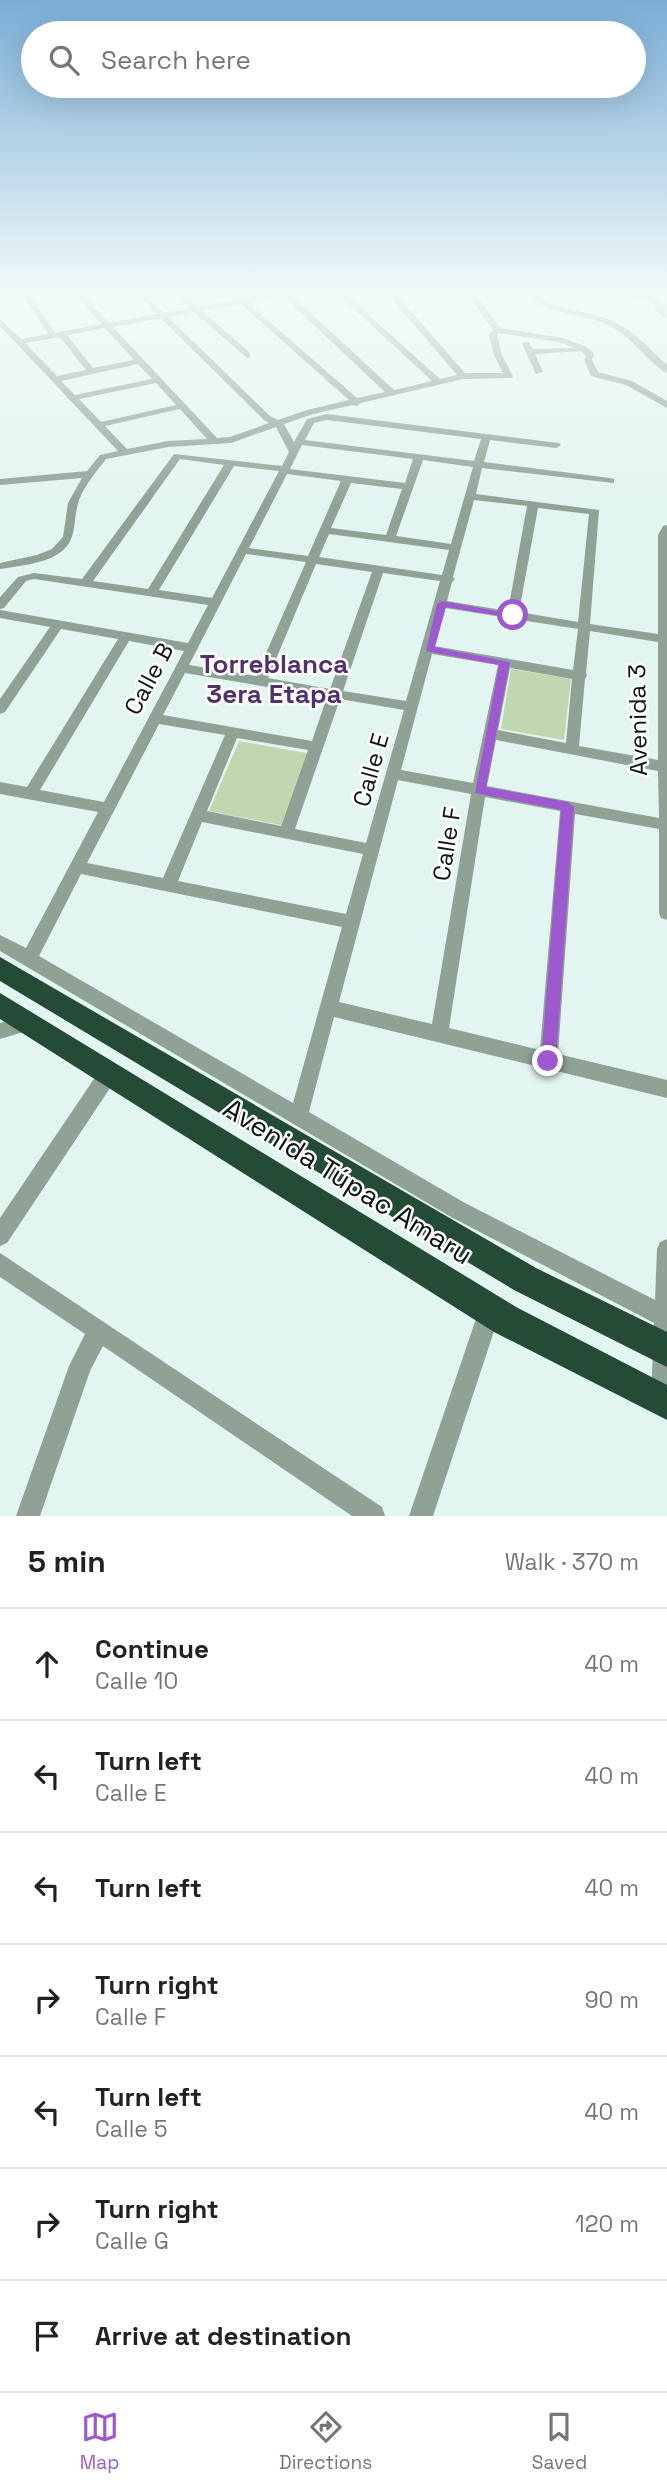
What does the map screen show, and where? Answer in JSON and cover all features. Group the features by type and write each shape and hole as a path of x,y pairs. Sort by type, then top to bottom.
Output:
{"highway":[{"name":"Avenida Túpac Amaru","path":"0,968 525,1279 665,1339"},
{"name":"Avenida Túpac Amaru","path":"0,1005 14,1027 109,1073 489,1310 665,1401"}],"street":[{"path":"42,364 122,451"},
{"path":"84,364 91,371"},
{"path":"56,379 127,364"},
{"path":"144,364 214,441"},
{"path":"213,364 282,427 297,447 419,457 610,481"},
{"path":"313,364 357,403"},
{"path":"361,364 393,394"},
{"path":"418,364 438,382"},
{"path":"452,364 463,376"},
{"path":"0,566 40,558 56,551 68,538 72,503 88,474 103,457 122,451 231,440 275,422 463,376 509,376 503,364"},
{"path":"535,364 539,372"},
{"path":"590,364 594,374 629,383 667,405"},
{"path":"73,398 159,380"},
{"path":"99,425 183,406"},
{"name":"Calle B","path":"29,959 310,421 327,417 486,437"},
{"path":"486,437 556,445"},
{"name":"Calle E","path":"298,1116 449,579 486,437"},
{"path":"86,582 173,458 184,455 409,487"},
{"path":"390,539 419,457"},
{"path":"152,592 232,461"},
{"path":"0,482 88,474"},
{"path":"260,681 347,479"},
{"path":"470,496 595,512 586,627 572,749"},
{"path":"513,615 533,504"},
{"name":"Avenida 3","path":"667,528 663,535 667,913"},
{"path":"325,530 457,548"},
{"path":"243,550 449,579"},
{"path":"286,833 379,569"},
{"path":"0,605 22,579 28,577 86,582 216,602"},
{"path":"442,604 663,639"},
{"path":"0,614 192,648"},
{"path":"0,709 57,625"},
{"path":"30,794 125,636"},
{"path":"429,649 580,676"},
{"name":"Calle F","path":"439,1034 479,790 505,662"},
{"path":"181,668 412,707"},
{"path":"155,718 317,747"},
{"path":"168,886 233,732"},
{"path":"491,734 665,766"},
{"path":"393,774 666,825"},
{"path":"0,788 107,808"},
{"path":"548,1061 568,807"},
{"path":"198,815 372,850"},
{"path":"76,867 351,922"},
{"path":"0,942 458,1210 665,1339"},
{"path":"327,1007 667,1090"},
{"path":"0,1237 109,1073"},
{"path":"665,1401 667,1250"},
{"path":"0,1264 373,1516"},
{"path":"421,1516 489,1310"},
{"path":"28,1516 79,1366 99,1331"}],"green space":[{"path":"511,669 571,679 564,740 501,729"},
{"path":"239,741 307,753 281,825 209,811"}],"district":[{"name":"Torreblanca 3era Etapa","path":"274,679"}],"route":[{"path":"513,615 442,604 429,649 505,662 479,790 568,807 548,1061"}]}
